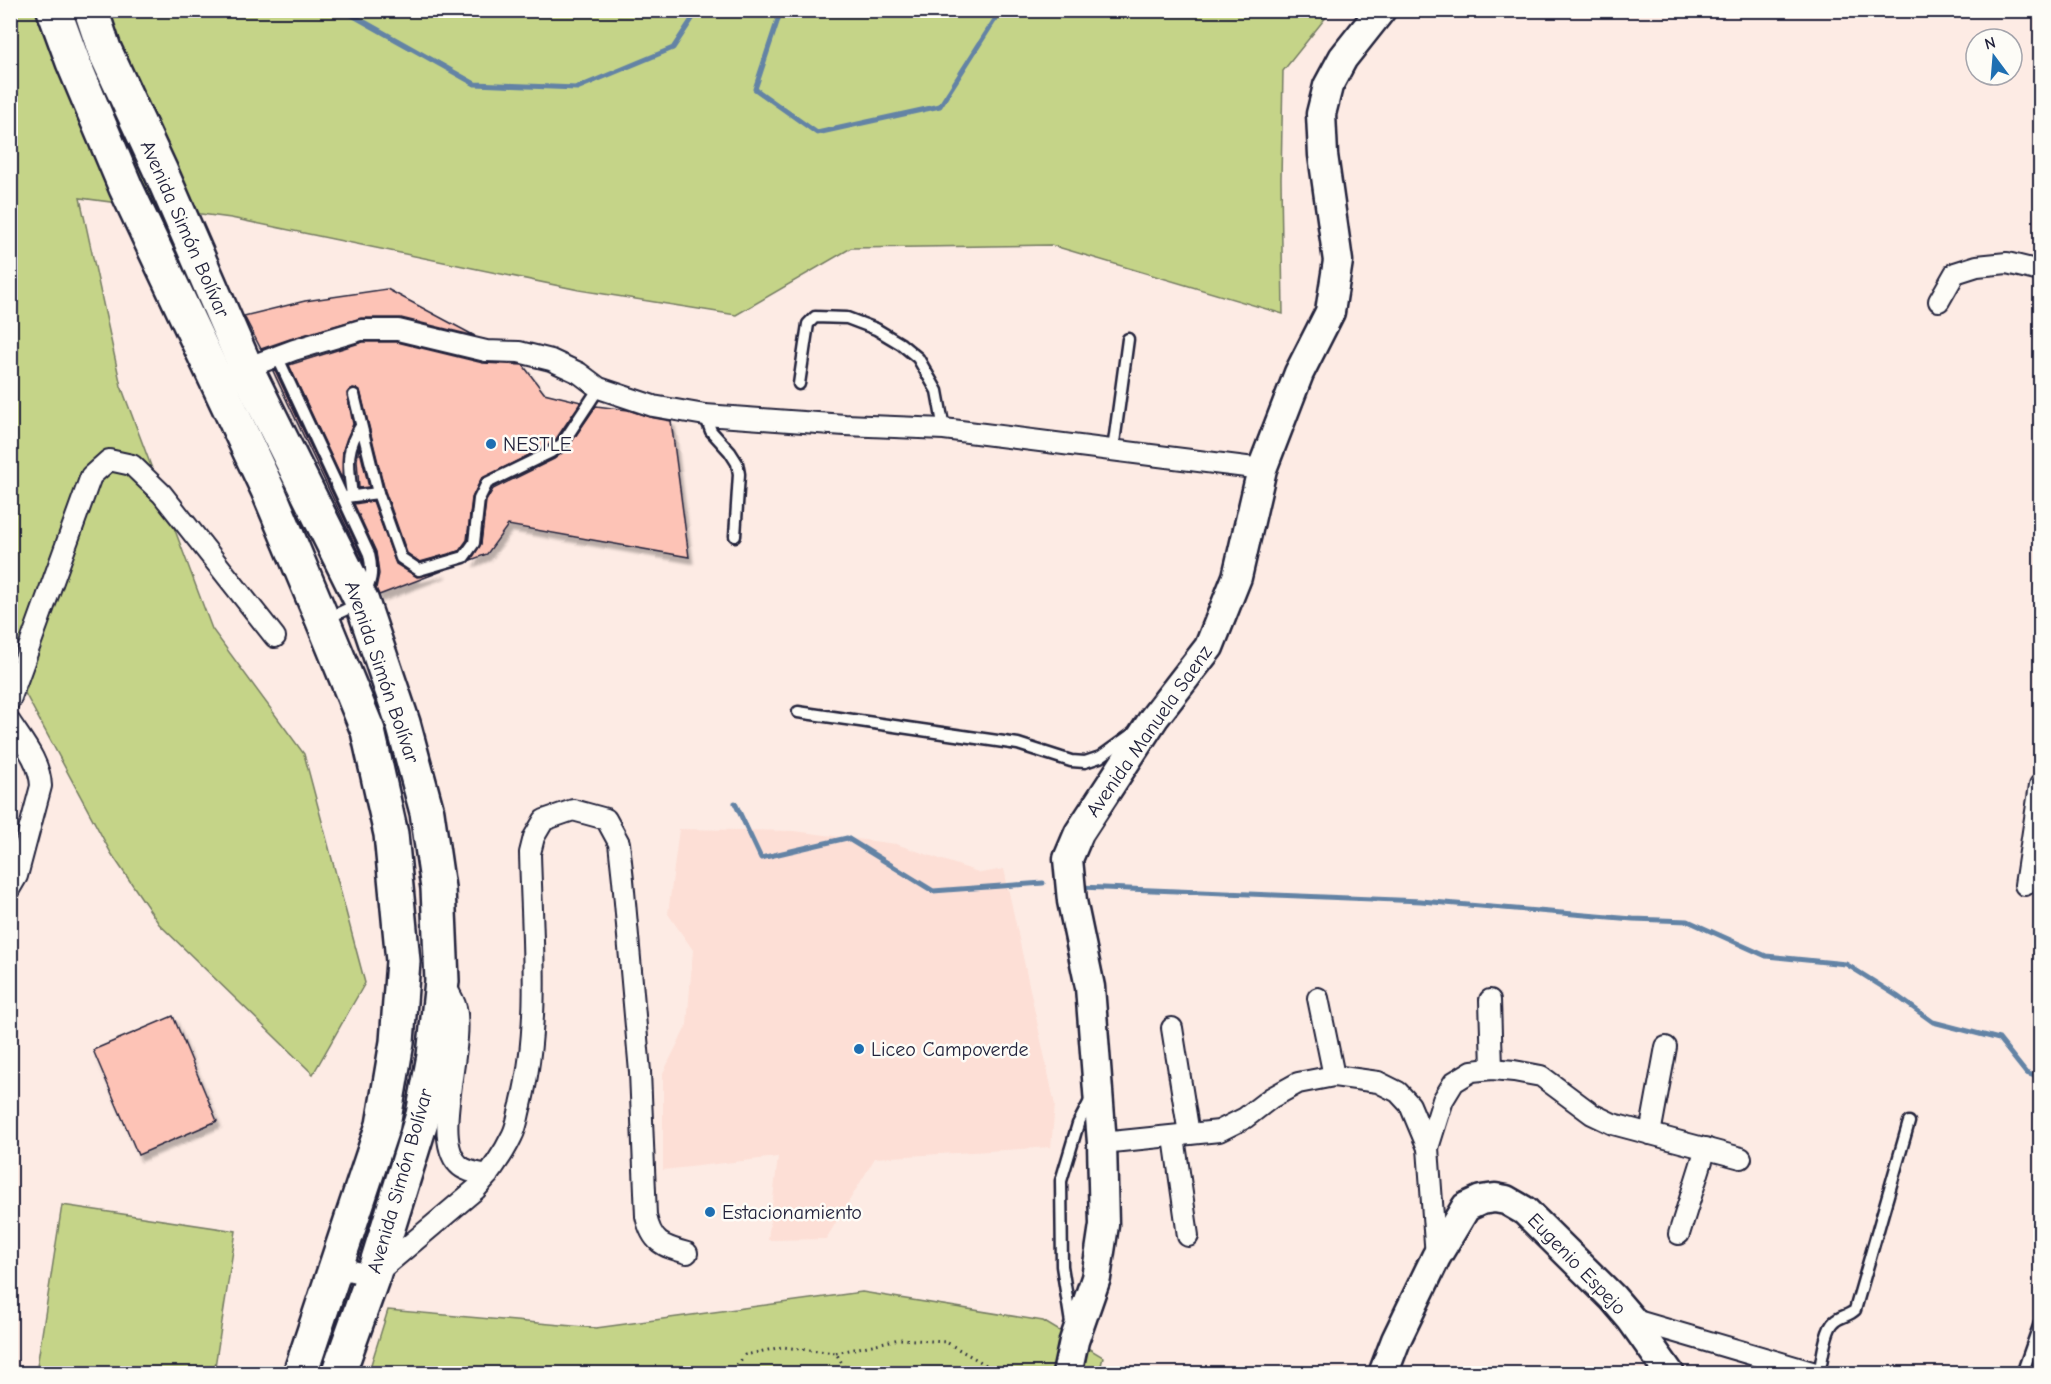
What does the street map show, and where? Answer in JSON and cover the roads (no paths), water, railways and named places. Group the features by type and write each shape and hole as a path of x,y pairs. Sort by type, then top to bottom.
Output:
{"highway":[{"name":"Avenida Simón Bolívar","path":"54,10 73,62 122,177 268,490 368,731 391,834 403,961 397,1042 383,1125 300,1374"},
{"name":"Avenida Simón Bolívar","path":"91,10 104,49 161,172 246,368 362,602 403,723 426,812 438,888 442,981 434,1056 423,1114 373,1276 338,1374"}],"street":[{"name":"Avenida Manuela Saenz","path":"1067,1374 1074,1341 1096,1278 1104,1225 1102,1143 1090,987 1072,901 1068,860 1079,832 1154,718 1209,647 1237,577 1262,469 1299,373 1329,312 1331,302 1338,261 1323,155 1321,114 1328,86 1343,58 1381,10"},
{"path":"1939,301 1955,273 1977,266 2007,263 2040,271"},
{"path":"246,368 361,330 398,330 486,351 519,352 551,360 599,387 653,406 705,415 944,429 1262,469"},
{"path":"10,700 91,476 109,460 132,465 162,494 275,638"},
{"path":"10,722 37,763 40,786 17,876 10,888"},
{"path":"2025,885 2040,785"},
{"path":"336,1267 373,1276 453,1210 488,1175 513,1134 525,1086 532,1040 533,958 530,853 534,837 544,820 573,810 606,819 619,843 639,1072 646,1216 650,1232 658,1240 668,1247 687,1253"},
{"path":"442,981 457,1009 458,1036 447,1127 449,1148 458,1164 467,1170 488,1175"},
{"path":"1318,998 1334,1076"},
{"path":"1490,1000 1492,1069"},
{"path":"1172,1028 1188,1236"},
{"path":"1650,1134 1666,1047"},
{"path":"1428,1148 1443,1100 1454,1082 1472,1071 1492,1069 1541,1076 1592,1114 1613,1124 1741,1158"},
{"path":"1102,1143 1219,1131 1245,1118 1271,1098 1298,1083 1334,1076 1378,1082 1398,1092 1410,1105 1428,1148 1436,1257"},
{"path":"1679,1234 1706,1148"},
{"name":"Eugenio Espejo","path":"1383,1374 1396,1340 1436,1257 1466,1207 1481,1200 1495,1198 1506,1200 1525,1211 1613,1298 1670,1374"},
{"path":"1630,1319 1819,1374"}],"lane":[{"path":"799,384 808,324 815,317 847,318 876,329 902,344 918,358 937,391 944,429"},
{"path":"1113,450 1128,339"},
{"path":"277,356 348,497 373,569 362,602 322,621"},
{"path":"354,395 378,493 401,558 419,570 464,557 474,543 479,499 487,483 551,453 562,444 599,387"},
{"path":"705,415 711,431 730,452 739,474 735,536"},
{"path":"348,497 349,450 361,426"},
{"path":"348,497 378,493"},
{"path":"798,712 1018,744 1084,762 1100,757 1154,718"},
{"path":"1074,1341 1062,1266 1061,1180 1078,1124 1097,1086"},
{"path":"1819,1374 1831,1325 1855,1310 1909,1122"},
{"path":"2022,1374 2040,1323"}],"waterway":[{"path":"343,10 475,84 577,88 673,48 698,10"},
{"path":"781,10 755,89 817,133 940,106 994,21 1005,10"},
{"path":"735,803 761,858 847,838 933,891 1043,883"},
{"path":"1080,887 1421,901 1633,919 1688,921 1766,956 1846,964 1933,1022 1999,1039 2026,1073 2040,1078"}],"place":[{"name":"NESTLE","path":"491,444"},
{"name":"Liceo Campoverde","path":"859,1049"},
{"name":"Estacionamiento","path":"710,1212"}]}
